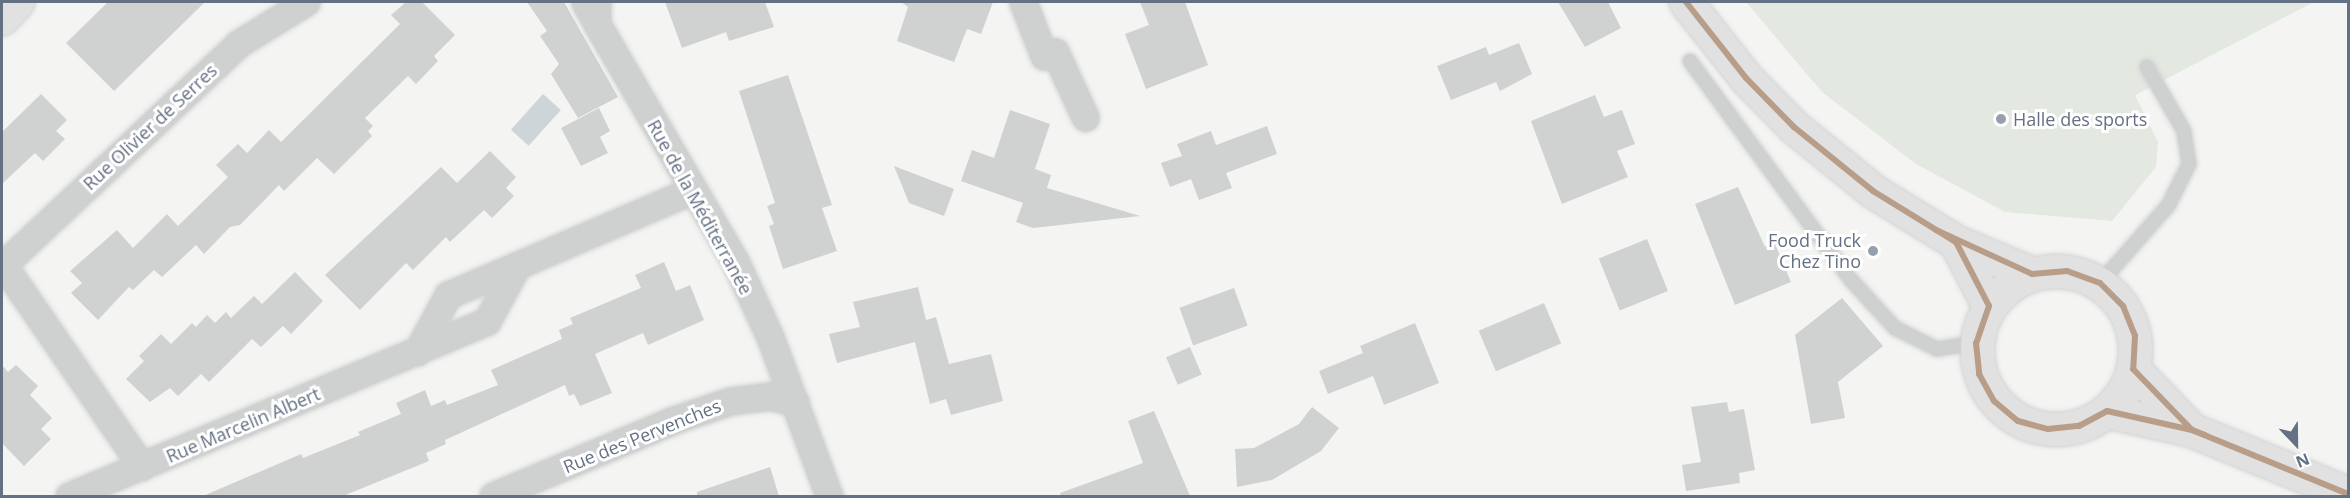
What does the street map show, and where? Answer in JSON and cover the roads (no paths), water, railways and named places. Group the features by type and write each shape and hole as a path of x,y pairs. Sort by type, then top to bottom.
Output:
{"main road":[{"path":"2,18 17,2"},
{"path":"1686,2 1746,78 1794,127 1873,190 1956,242 2032,274"},
{"path":"1956,242 1989,306"},
{"path":"2067,271 2100,283 2123,306 2135,336 2133,369 2123,392 2107,411 2079,426 2048,429 2018,421 1994,401 1979,374 1976,343 1989,306 2008,286 2032,274 2067,271"},
{"path":"2133,369 2192,430"},
{"path":"2107,411 2192,430 2349,494"}],"street":[{"name":"Rue Olivier de Serres","path":"142,467 2,264 238,44 306,2"},
{"path":"1023,2 1044,56 1054,52 1085,117"},
{"name":"Rue de la Méditerranée","path":"593,9 691,191 736,263 795,402 829,496"},
{"path":"417,352 448,295 691,191"},
{"name":"Rue Marcelin Albert","path":"69,496 487,321 517,266"},
{"name":"Rue des Pervenches","path":"493,496 671,421 730,401 769,396 795,402"}],"lane":[{"path":"1690,61 1851,280 1895,328 1936,349 1976,343"},
{"path":"2100,283 2168,206 2189,164 2184,131 2147,67"}],"place":[{"name":"Halle des sports","path":"2001,119"},
{"name":"Food Truck Chez Tino","path":"1873,251"}]}
